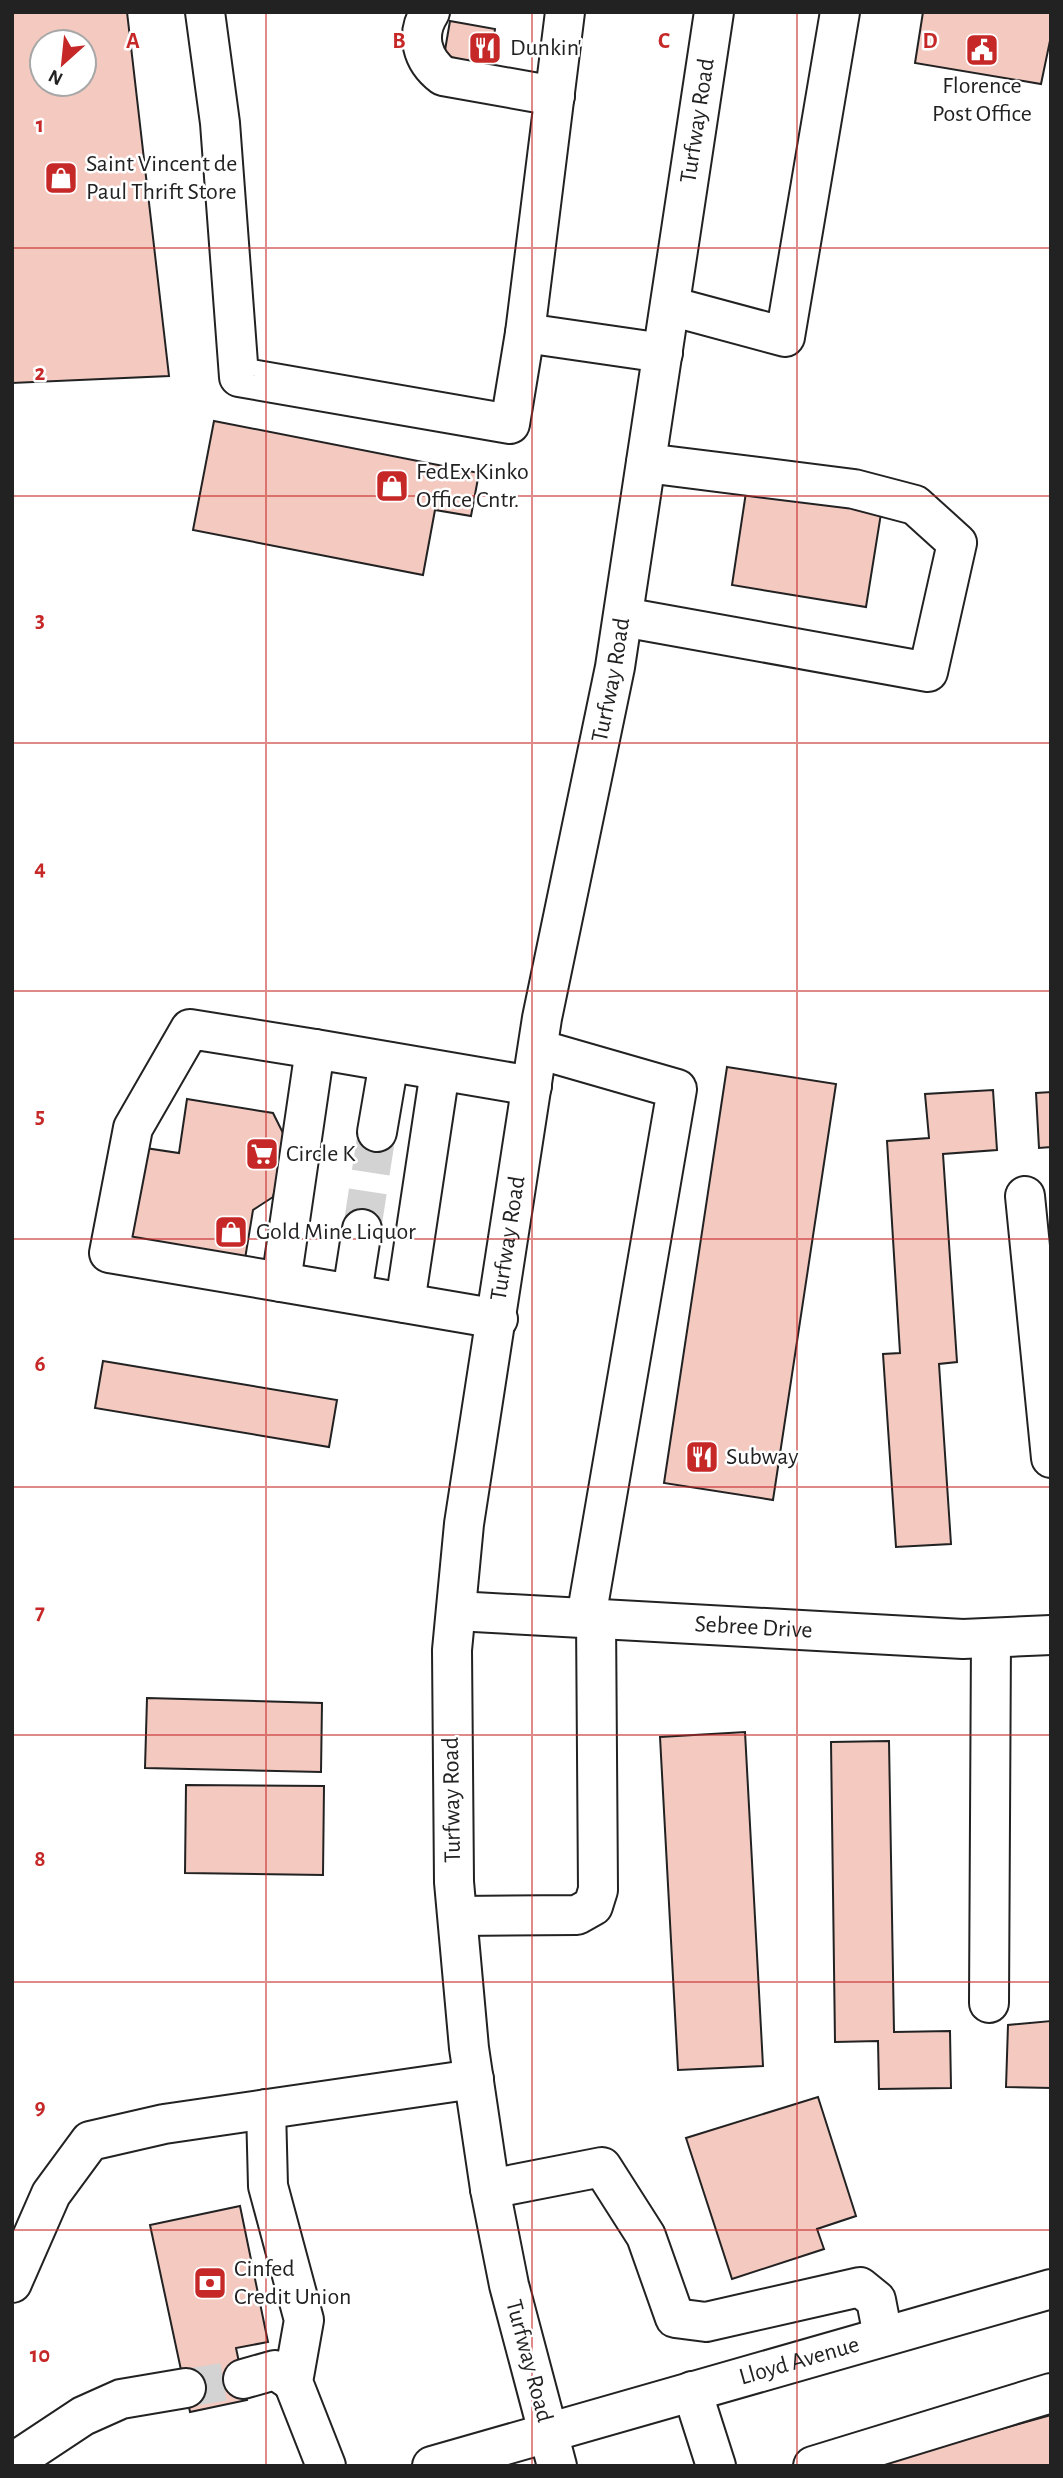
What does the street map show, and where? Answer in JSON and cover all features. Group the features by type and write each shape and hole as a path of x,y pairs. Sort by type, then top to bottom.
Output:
{"main road":[{"path":"205,12 220,123 239,377 510,424 526,333 555,96 562,13"},
{"path":"430,12 421,36 423,48 434,69 443,76 555,96"},
{"name":"Turfway Road","path":"553,2449 509,2285 490,2189 474,2078 457,1916 451,1727 456,1611 464,1524 498,1319 532,1086 623,617 714,12"},
{"path":"670,306 785,337 840,12"},
{"path":"526,333 663,353"},
{"path":"623,617 928,672 957,543 915,505 854,489 646,463"},
{"path":"498,1319 109,1253 133,1128 190,1029 532,1086"},
{"path":"281,1282 315,1049"},
{"path":"457,1916 577,1915 593,1906 598,1890 591,1618 677,1089 538,1049"},
{"path":"377,1132 389,1062"},
{"path":"405,1303 440,1071"},
{"path":"1025,1196 1051,1458"},
{"path":"352,1293 362,1229"},
{"name":"Sebree Drive","path":"456,1611 963,1639 1051,1635"},
{"path":"989,2003 991,1638"},
{"path":"12,2283 51,2194 90,2141 164,2124 474,2078"},
{"path":"266,2109 268,2186 304,2320 293,2382 326,2466"},
{"path":"490,2189 602,2167 646,2236 675,2318 706,2322 860,2287 876,2300 883,2336"},
{"name":"Lloyd Avenue","path":"432,2466 553,2449 692,2391 1051,2289"},
{"path":"243,2379 275,2370 293,2382"},
{"path":"12,2463 83,2416 121,2399 186,2388"},
{"path":"692,2391 716,2466"},
{"path":"813,2466 1051,2393"}],"building":[{"path":"12,12 127,12 169,376 12,383"},
{"name":"Florence Post Office","path":"923,12 1051,12 1051,36 1041,84 915,63"},
{"path":"450,21 495,29 489,69 454,63 455,58 444,56"},
{"path":"214,421 479,473 471,516 435,510 423,575 193,530"},
{"path":"748,479 883,501 866,607 732,585"},
{"path":"727,1067 836,1084 773,1500 664,1483"},
{"path":"993,1090 997,1150 943,1154 957,1362 939,1364 951,1544 896,1547 883,1354 900,1353 887,1141 929,1138 925,1094"},
{"path":"1051,1092 1051,1147 1039,1148 1036,1093"},
{"path":"187,1099 273,1113 287,1141 273,1197 253,1210 245,1259 130,1240 145,1148 179,1153"},
{"path":"103,1361 337,1400 329,1447 95,1408"},
{"path":"147,1698 322,1703 321,1772 145,1768"},
{"path":"745,1732 763,2066 678,2070 660,1737"},
{"path":"889,1741 894,2032 950,2031 951,2088 879,2089 878,2041 835,2042 831,1742"},
{"path":"186,1785 324,1786 323,1875 185,1873"},
{"path":"1051,2021 1051,2088 1006,2087 1008,2025"},
{"path":"818,2097 856,2216 817,2229 824,2249 732,2279 686,2138"},
{"name":"Cinfed Credit Union","path":"240,2206 268,2342 236,2348 247,2400 190,2412 150,2225"},
{"path":"1051,2415 1051,2466 869,2466"}],"tunnel":[{"path":"362,1229 377,1132"},
{"path":"186,2388 243,2379"}],"place":[{"name":"Dunkin'","path":"485,48"},
{"name":"Florence Post Office","path":"982,50"},
{"name":"Saint Vincent de Paul Thrift Store","path":"61,178"},
{"name":"FedEx Kinko Office Cntr.","path":"392,486"},
{"name":"Circle K","path":"262,1154"},
{"name":"Gold Mine Liquor","path":"231,1232"},
{"name":"Subway","path":"702,1457"},
{"name":"Cinfed Credit Union","path":"210,2283"}]}
